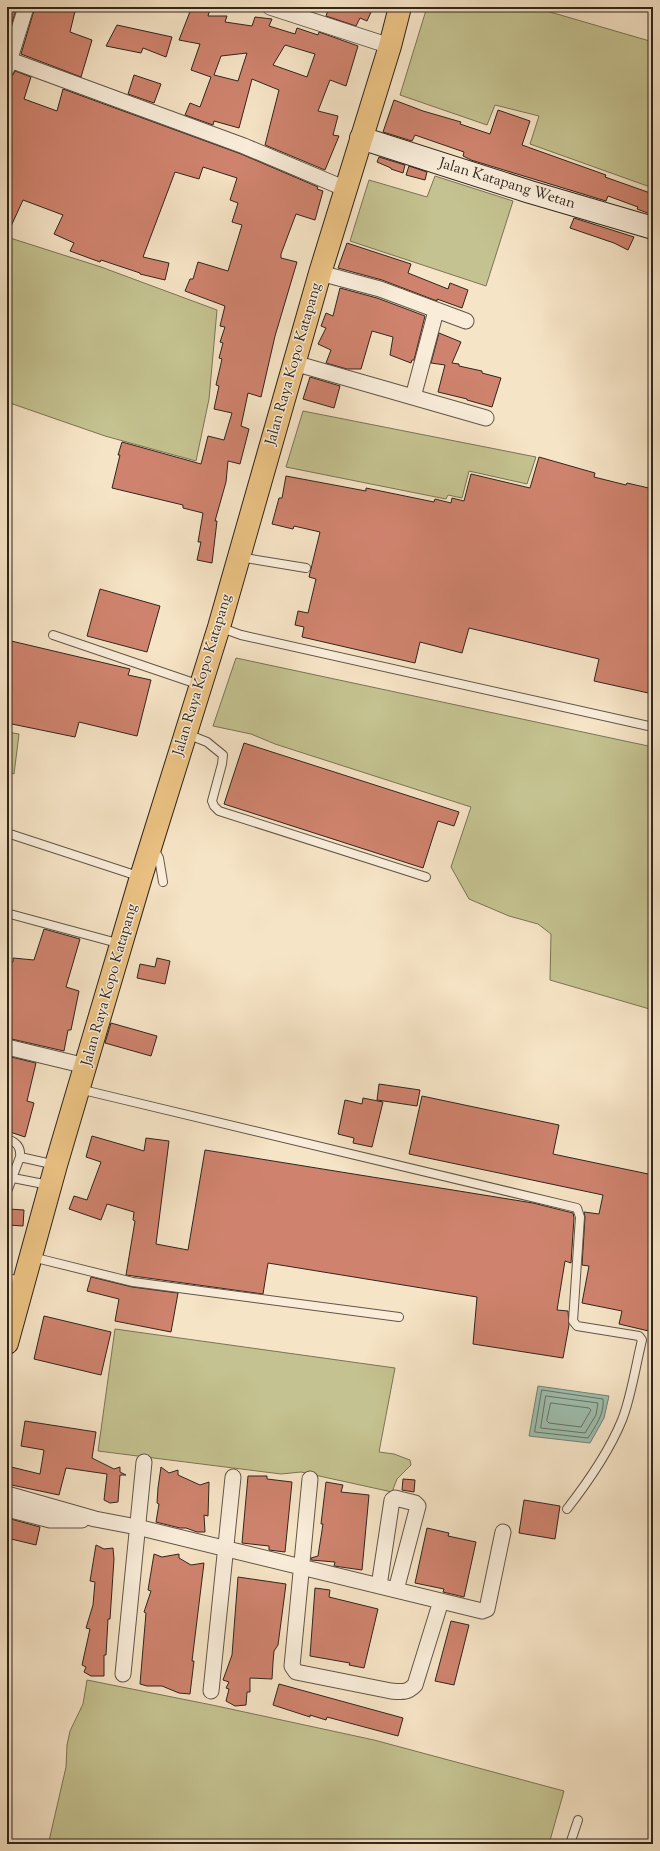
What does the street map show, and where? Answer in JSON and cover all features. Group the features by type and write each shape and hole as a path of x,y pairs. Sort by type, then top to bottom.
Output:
{"main road":[{"name":"Jalan Raya Kopo Katapang","path":"7,1342 16,1280 32,1257 79,1089 151,845 219,627 320,273 390,46 400,7"}],"street":[{"path":"26,7 8,64 244,146 346,189"},
{"path":"270,7 390,46"},
{"name":"Jalan Katapang Wetan","path":"362,138 653,228"},
{"path":"320,273 380,290 466,321"},
{"path":"413,397 436,311"},
{"path":"294,363 486,418"},
{"path":"7,1047 86,1066"},
{"path":"123,1674 144,1462"},
{"path":"211,1691 233,1477"},
{"path":"310,1479 292,1666 296,1672 391,1691 403,1692 410,1690 415,1685 441,1601"},
{"path":"7,1494 95,1519 138,1527 482,1611 487,1610 503,1532"},
{"path":"379,1586 392,1500 395,1498 415,1503 418,1506 396,1590"},
{"path":"7,1509 50,1520 95,1519"}],"lane":[{"path":"238,557 306,568"},
{"path":"219,627 241,635 653,727"},
{"path":"53,635 201,686"},
{"path":"185,733 208,742 222,755 222,764 212,801 214,806 219,811 426,877"},
{"path":"7,833 142,877"},
{"path":"151,845 159,858 163,882"},
{"path":"10,914 122,944"},
{"path":"79,1089 577,1208 580,1217 574,1324 577,1326 639,1336 642,1340 622,1420 608,1450 567,1509"},
{"path":"7,1138 14,1141 18,1145 20,1151 20,1157 8,1189"},
{"path":"20,1157 54,1175"},
{"path":"13,1178 54,1175"},
{"path":"32,1257 133,1282 399,1317"},
{"path":"570,1844 578,1820"}],"shaded area":[{"path":"427,7 533,7 653,42 653,188 530,144 539,116 495,105 487,125 400,95"},
{"path":"435,176 513,201 486,286 350,241 369,180 427,197"},
{"path":"7,237 101,267 217,310 209,399 196,461 105,436 7,402"},
{"path":"303,411 536,457 527,484 469,471 462,498 448,495 446,499 286,467"},
{"path":"236,658 653,747 653,1010 550,980 551,934 538,924 509,916 469,899 451,867 471,807 275,744 251,734 213,726"},
{"path":"7,732 19,734 14,774 7,771"},
{"path":"115,1329 395,1368 379,1452 394,1454 410,1460 411,1465 397,1479 392,1492 301,1472 281,1474 98,1451"},
{"path":"87,1680 374,1740 564,1791 549,1844 54,1844 49,1841 66,1767 67,1745 70,1731 83,1704"}],"water":[{"path":"538,1386 609,1396 604,1418 590,1443 529,1436"}],"building":[{"path":"7,7 17,7 7,38"},
{"path":"35,7 76,7 70,32 92,40 81,77 21,54"},
{"path":"329,7 364,7 372,10 367,21 360,18 356,26 326,16"},
{"path":"191,9 210,9 208,16 227,16 225,22 252,26 255,17 272,19 269,26 295,34 297,28 318,35 319,32 358,46 346,86 330,80 318,111 338,116 333,135 339,136 325,170 265,145 279,90 252,79 239,128 214,121 213,125 185,115 190,103 200,107 211,77 191,70 200,44 179,40","holes":["285,45 315,54 307,77 273,65","247,53 238,81 214,75 221,56"]},
{"path":"117,25 172,37 166,57 143,48 141,53 106,46"},
{"path":"15,71 31,77 24,99 57,111 63,89 241,154 318,187 317,189 323,191 315,220 296,214 281,254 281,258 297,262 275,336 261,397 248,393 241,426 249,429 240,464 228,461 226,482 215,521 217,521 212,563 197,560 201,542 198,542 203,513 183,508 183,505 112,488 122,442 201,464 208,436 224,440 232,413 214,409 219,386 216,385 222,359 219,358 223,343 220,342 225,327 220,326 225,306 185,291 190,279 193,279 198,262 228,271 242,225 232,222 238,203 230,200 237,178 203,167 199,179 175,172 143,257 169,263 165,280 140,274 101,260 100,262 70,251 74,243 54,234 63,215 23,200 7,235 7,77 13,75"},
{"path":"134,75 161,84 154,103 128,94"},
{"path":"394,100 423,111 461,122 460,124 490,134 498,110 530,121 522,145 606,175 605,177 653,194 653,215 637,209 638,207 608,196 606,201 471,160 463,156 464,152 415,135 412,141 383,132"},
{"path":"379,157 405,165 403,173 377,162"},
{"path":"409,166 427,172 425,180 406,175"},
{"path":"574,218 634,237 628,250 614,243 570,228"},
{"path":"347,243 411,264 408,273 448,289 450,283 468,290 462,308 437,299 437,301 382,280 338,268"},
{"path":"340,288 377,298 425,316 414,360 412,360 411,363 390,355 393,337 372,331 361,369 347,369 326,363 331,350 318,344 326,328 321,326 326,313 333,316"},
{"path":"439,333 461,342 452,363 501,378 492,407 438,392 445,365 431,363"},
{"path":"310,377 340,386 334,408 303,399"},
{"path":"539,457 595,473 594,477 626,485 627,483 653,489 653,694 594,681 599,659 469,628 462,653 420,642 415,663 302,637 304,627 295,625 298,611 308,613 316,579 309,577 320,532 294,526 293,529 272,524 279,498 282,498 286,476 366,491 366,488 434,502 435,499 451,503 452,498 464,501 471,474 530,488"},
{"path":"100,589 160,606 147,652 87,636"},
{"path":"7,640 130,669 128,675 151,680 137,736 79,722 75,737 7,723"},
{"path":"244,743 459,812 454,826 438,821 423,868 224,804"},
{"path":"44,929 80,939 66,987 79,991 71,1030 68,1030 64,1051 7,1038 7,961 13,962 13,958 34,960"},
{"path":"157,958 170,961 165,984 137,978 140,964 155,967"},
{"path":"111,1023 157,1036 151,1056 105,1043"},
{"path":"7,1056 36,1063 27,1101 34,1103 25,1137 7,1131"},
{"path":"379,1084 420,1090 417,1106 377,1100"},
{"path":"422,1096 559,1125 553,1154 653,1175 653,1332 619,1324 622,1311 582,1303 589,1266 582,1265 584,1212 599,1214 603,1195 409,1154"},
{"path":"363,1098 383,1102 372,1147 353,1143 354,1138 338,1134 345,1100 362,1104"},
{"path":"92,1136 144,1151 146,1138 169,1141 156,1244 188,1250 205,1150 533,1203 573,1213 571,1263 565,1261 557,1310 568,1311 569,1325 563,1358 473,1344 477,1297 268,1263 263,1294 126,1275 135,1221 133,1220 134,1212 107,1204 101,1220 69,1209 74,1196 87,1200 101,1162 86,1157"},
{"path":"9,1209 24,1210 23,1226 8,1225"},
{"path":"91,1277 132,1287 178,1293 171,1332 115,1321 119,1299 87,1291"},
{"path":"44,1316 111,1332 101,1375 34,1359"},
{"path":"25,1421 96,1432 92,1458 114,1469 120,1467 120,1472 126,1475 120,1475 118,1502 110,1503 104,1500 107,1474 66,1468 59,1495 7,1484 7,1466 40,1474 44,1450 21,1446"},
{"path":"161,1467 169,1473 178,1470 178,1475 200,1485 209,1482 208,1516 204,1515 205,1532 197,1532 186,1528 156,1522 159,1504 157,1503"},
{"path":"248,1476 267,1476 267,1479 292,1482 285,1552 269,1550 269,1546 242,1543"},
{"path":"403,1479 415,1480 414,1492 402,1490"},
{"path":"326,1482 343,1485 341,1492 369,1495 362,1570 334,1566 335,1562 311,1560 311,1558 318,1556 323,1524 321,1524"},
{"path":"524,1500 560,1506 555,1539 519,1533"},
{"path":"7,1518 40,1527 36,1545 7,1538"},
{"path":"427,1528 449,1533 448,1536 476,1542 464,1597 443,1592 444,1589 415,1583"},
{"path":"96,1545 104,1549 113,1548 114,1559 110,1619 108,1619 106,1655 104,1655 104,1676 91,1676 84,1672 86,1667 82,1665 90,1629 86,1628 93,1605 95,1582 90,1581"},
{"path":"154,1554 162,1557 179,1554 179,1558 191,1565 204,1563 192,1661 194,1661 190,1694 179,1693 162,1686 147,1686 140,1684 146,1613 144,1612 151,1591 148,1590"},
{"path":"238,1577 286,1584 278,1645 274,1651 272,1679 250,1678 250,1692 247,1692 246,1705 235,1706 226,1701 229,1689 226,1688 229,1682 223,1680 232,1655"},
{"path":"315,1588 330,1590 329,1597 378,1609 364,1668 349,1665 350,1663 310,1656"},
{"path":"451,1621 469,1625 454,1685 435,1681"},
{"path":"279,1684 403,1718 398,1736 327,1717 326,1720 310,1715 310,1717 273,1705"}]}
